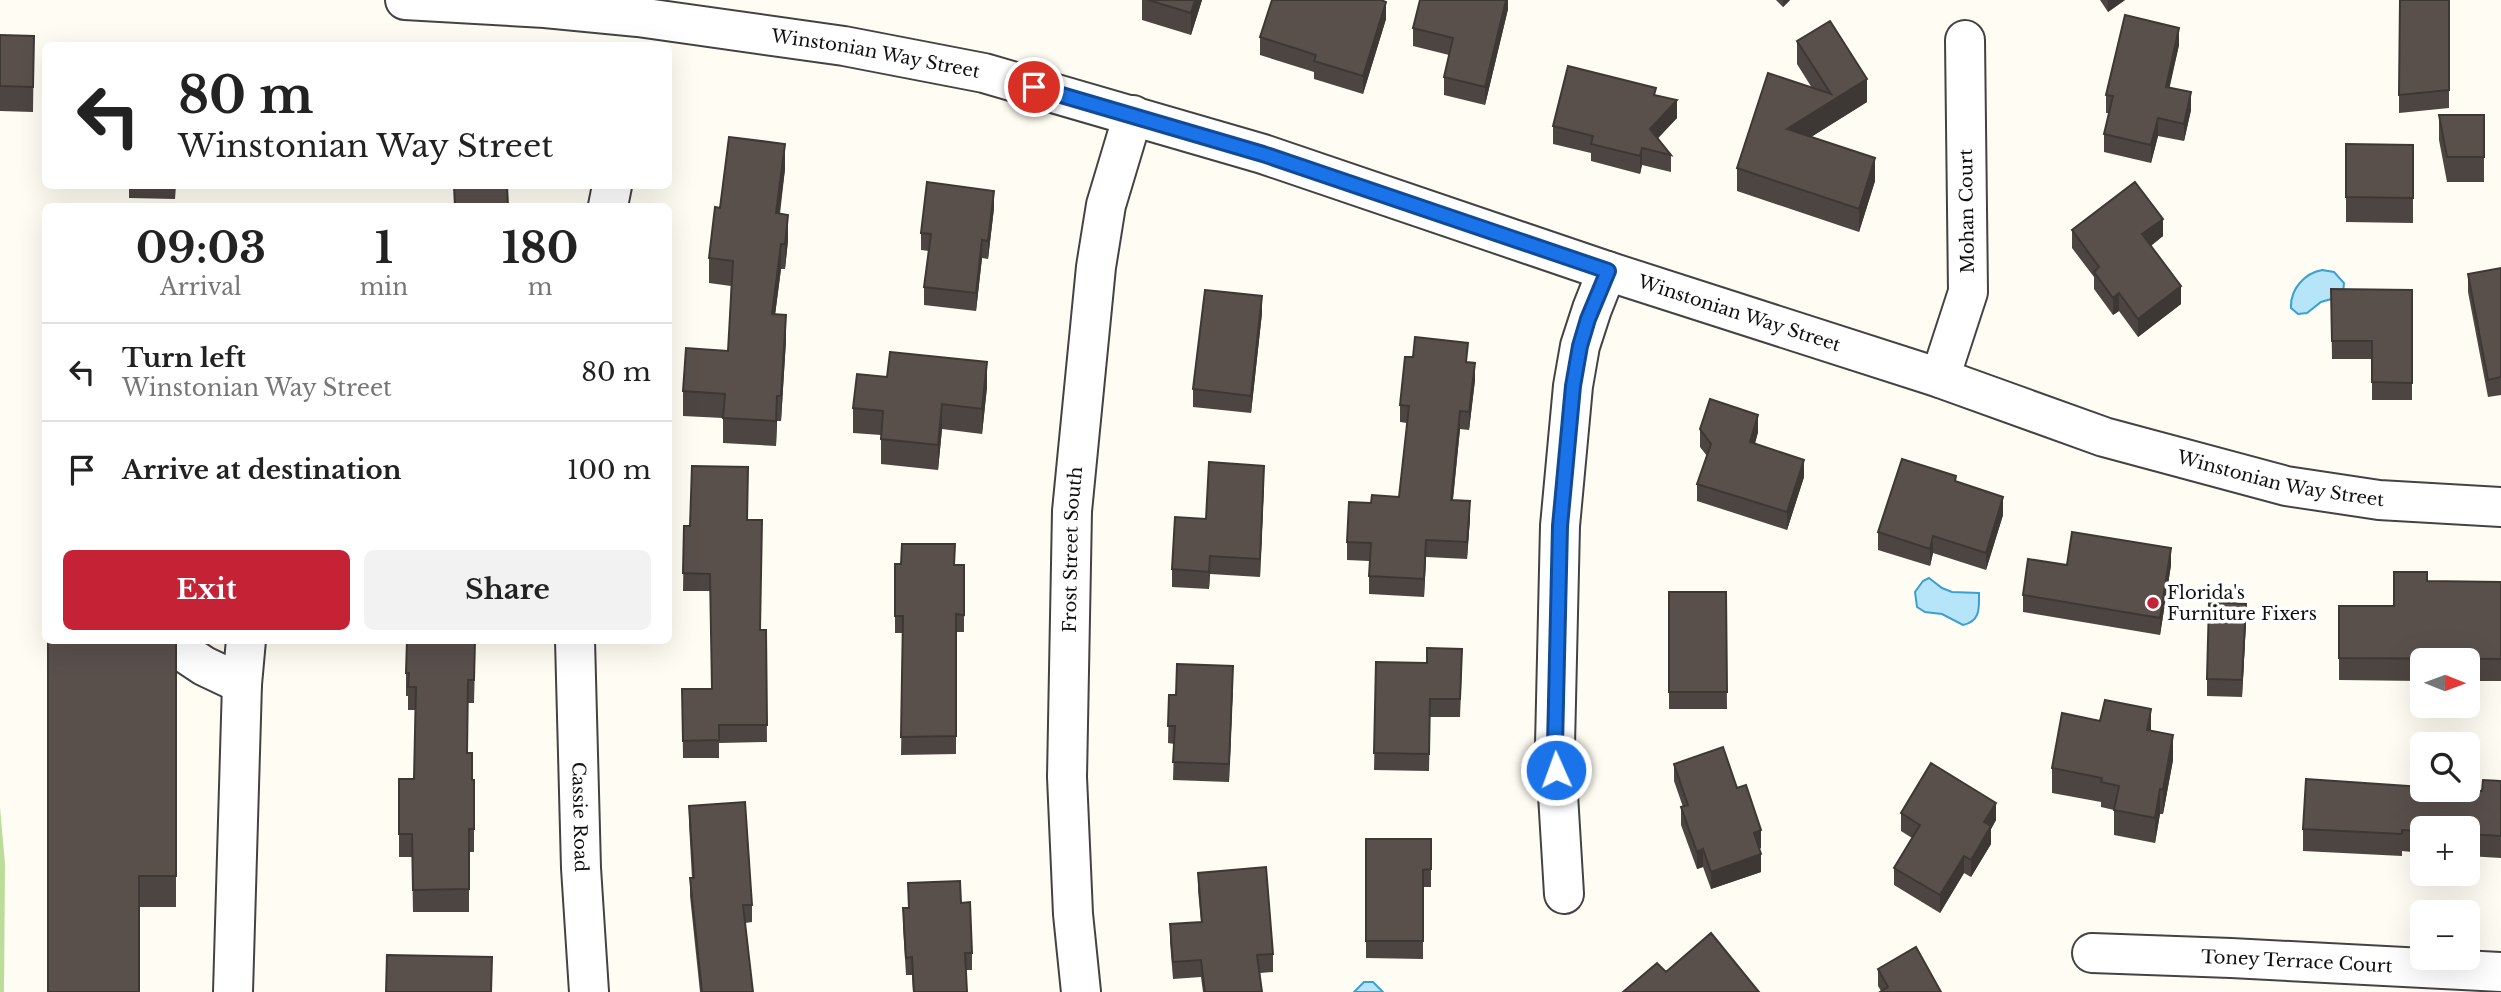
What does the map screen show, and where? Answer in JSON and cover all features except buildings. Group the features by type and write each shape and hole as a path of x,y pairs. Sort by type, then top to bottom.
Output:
{"street":[{"name":"Winstonian Way Street","path":"405,0 545,8 844,46 959,68 1133,115 1276,158 1608,271 1940,378 2104,437 2287,486 2379,500 2501,507"},
{"name":"Mohan Court","path":"1940,378 1968,292 1965,40"},
{"name":"Frost Street South","path":"1081,992 1073,915 1067,777 1072,511 1096,267 1106,205 1133,115"},
{"path":"1564,894 1555,745 1560,526 1573,386 1580,346 1608,271"},
{"path":"171,644 204,666 242,684"},
{"path":"233,992 242,684 246,644"},
{"name":"Cassie Road","path":"575,644 581,868 589,992"},
{"name":"Toney Terrace Court","path":"2092,953 2501,972"}],"green space":[{"path":"0,807 5,864 4,992 0,992"}],"water":[{"path":"2322,270 2334,272 2344,283 2343,293 2321,302 2307,313 2298,314 2291,308 2296,288 2304,278"},
{"path":"1929,578 1952,592 1979,593 1976,617 1963,625 1942,614 1925,612 1917,607 1915,592 1923,581"},
{"path":"1364,982 1373,982 1383,992 1354,992"}],"place":[{"name":"Florida's Furniture Fixers","path":"2153,603"}],"route":[{"path":"1034,87 1263,154 1608,271 1588,319 1573,386 1560,526 1556,770"}]}
